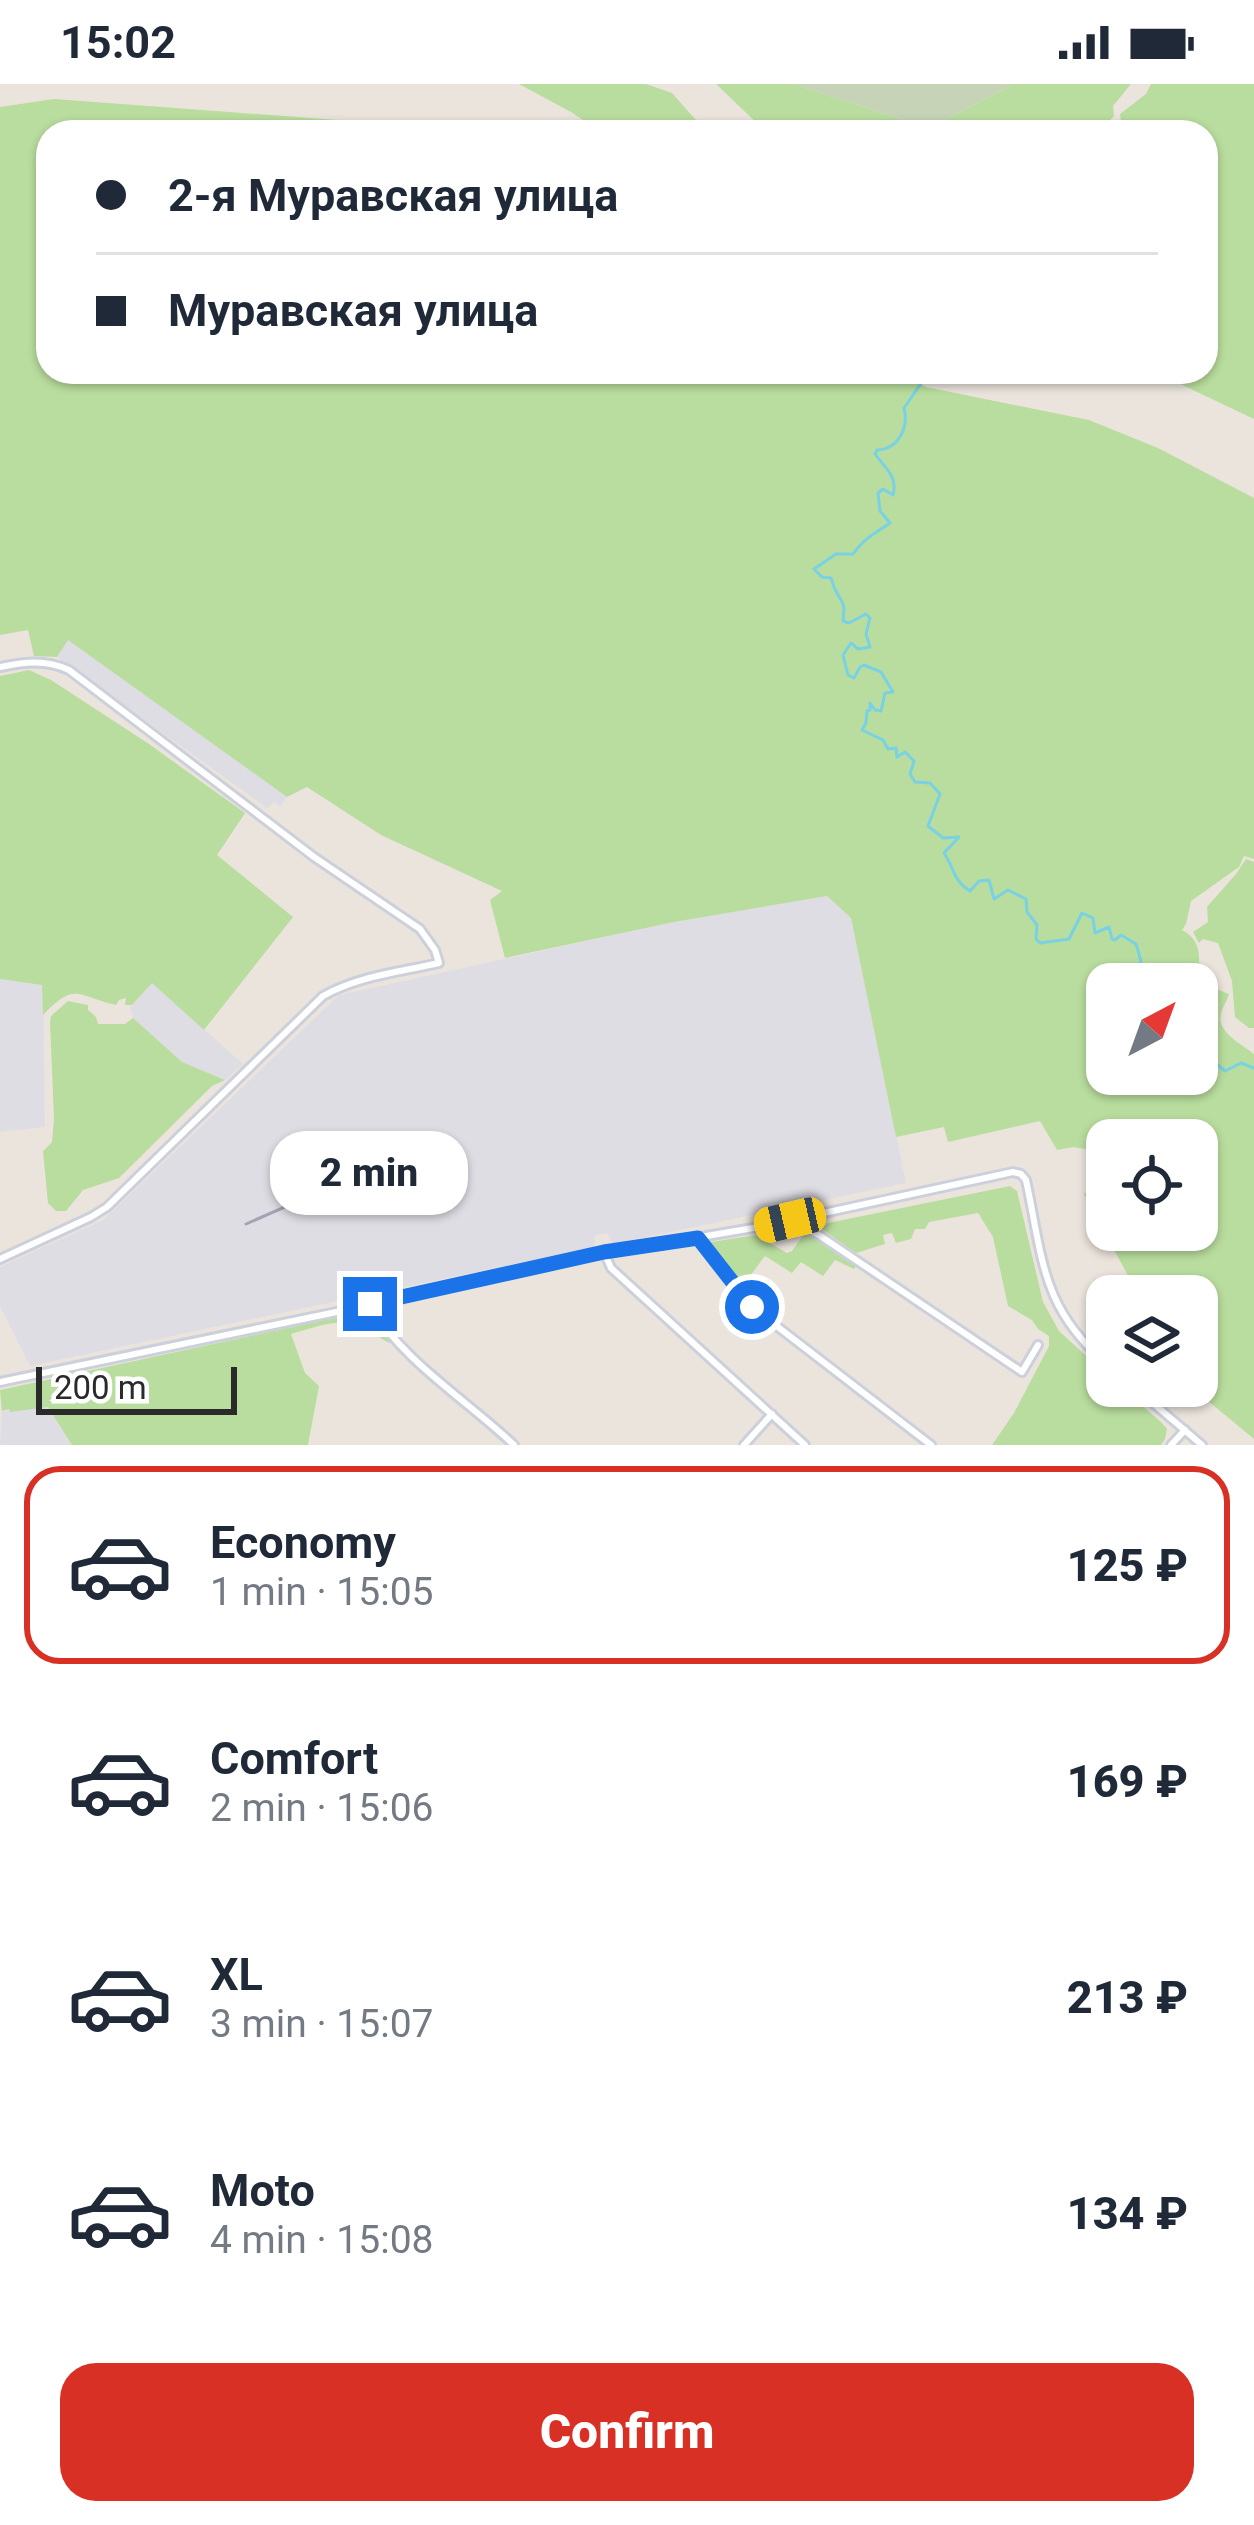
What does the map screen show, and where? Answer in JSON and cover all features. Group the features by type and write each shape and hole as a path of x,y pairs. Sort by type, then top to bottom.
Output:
{"street":[{"path":"0,667 43,661 69,670 314,856 420,929 439,963 360,980 323,996 107,1207 0,1259"},
{"path":"0,1382 604,1252 698,1238 1013,1172 1026,1180 1051,1293 1073,1332 1086,1344"},
{"path":"790,1220 1022,1372 1037,1345"},
{"path":"698,1238 752,1307 931,1445"},
{"path":"604,1252 611,1268 805,1445"},
{"path":"370,1304 409,1353 514,1445"},
{"path":"1158,1407 1202,1445"},
{"path":"744,1445 772,1414"},
{"path":"1171,1445 1185,1430"}],"shaded area":[{"path":"67,639 287,797 280,807 274,802 267,808 57,657"},
{"path":"827,896 851,918 906,1183 613,1244 607,1233 601,1234 595,1236 594,1247 30,1366 0,1306 0,1267 103,1220 339,995 674,922"},
{"path":"0,979 43,985 45,1127 0,1132"},
{"path":"152,983 243,1064 225,1080 182,1062 133,1018 130,1008"},
{"path":"48,1406 72,1445 0,1445 2,1411"}],"green space":[{"path":"519,84 646,84 672,93 697,120 583,120"},
{"path":"716,84 793,84 904,120 754,120"},
{"path":"793,84 1014,84 944,120 904,120"},
{"path":"1014,84 1131,84 1113,106 1110,120 944,120"},
{"path":"1151,84 1254,84 1254,419 1180,384 1218,384 1218,120 1121,120 1120,114 1146,94"},
{"path":"54,99 338,120 36,120 36,384 920,384 1089,420 1158,448 1254,498 1254,859 1244,856 1239,867 1191,901 1182,930 1196,943 1200,963 1086,963 1086,1095 1218,1095 1218,988 1229,994 1221,1014 1222,1027 1254,1054 1254,1439 1215,1407 1218,1275 1128,1275 1115,1251 1218,1251 1218,1119 1086,1119 1086,1149 1057,1150 1040,1121 948,1142 944,1127 896,1137 851,918 827,896 505,958 490,900 502,891 381,835 307,787 287,797 68,640 57,657 34,656 28,630 0,635 0,107"},
{"path":"29,670 149,744 245,813 217,855 293,917 204,1030 152,983 132,1005 125,1005 126,998 116,1005 77,994 63,998 43,1015 42,985 0,979 0,676"},
{"path":"1246,859 1254,862 1254,1028 1235,1017 1232,981 1218,943 1203,939 1199,943 1193,932 1208,922 1207,907"},
{"path":"68,1001 88,1005 98,1024 125,1024 133,1018 182,1062 225,1080 212,1086 119,1178 83,1190 66,1211 56,1211 48,1203 43,1151 52,1142 54,1119 50,1022"},
{"path":"1010,1186 1017,1191 1043,1302 1059,1331 1086,1356 1086,1407 1144,1407 1167,1429 1165,1439 1161,1445 992,1445 1014,1413 1049,1346 1049,1336 1008,1306 993,1237 978,1213 929,1222 925,1229 915,1229 911,1239 896,1243 892,1233 883,1235 885,1244 856,1253 822,1229 828,1223"},
{"path":"806,1231 857,1265 854,1269 835,1260 823,1276 801,1262 792,1273 765,1256 741,1288 705,1243 756,1235 787,1253"},
{"path":"366,1311 392,1341 343,1323 291,1334 305,1373 319,1386 308,1445 72,1445 48,1407 2,1411 0,1390"}],"waterway":[{"path":"921,384 904,408 901,436 875,454 894,483 893,495 883,489 878,493 880,511 890,523 853,554 836,554 814,569 831,578 843,604 843,621 849,623 866,614 870,618 866,634 870,647 858,649 851,643 843,655 848,675 854,678 864,665 881,672 893,692 885,693 881,711 870,703 862,730 883,740 888,749 896,748 897,757 905,752 914,761 910,774 915,782 930,783 940,794 928,826 943,838 959,837 944,853 964,887 970,891 979,881 989,880 994,899 1008,890 1026,899 1040,943 1069,939 1082,913 1093,918 1095,933 1109,927 1112,939 1121,935 1136,944 1140,963"},
{"path":"1218,1065 1225,1071 1241,1063 1254,1068"}],"railway":[{"path":"246,1224 369,1170"}],"route":[{"path":"370,1304 604,1252 698,1238 752,1307"}]}
